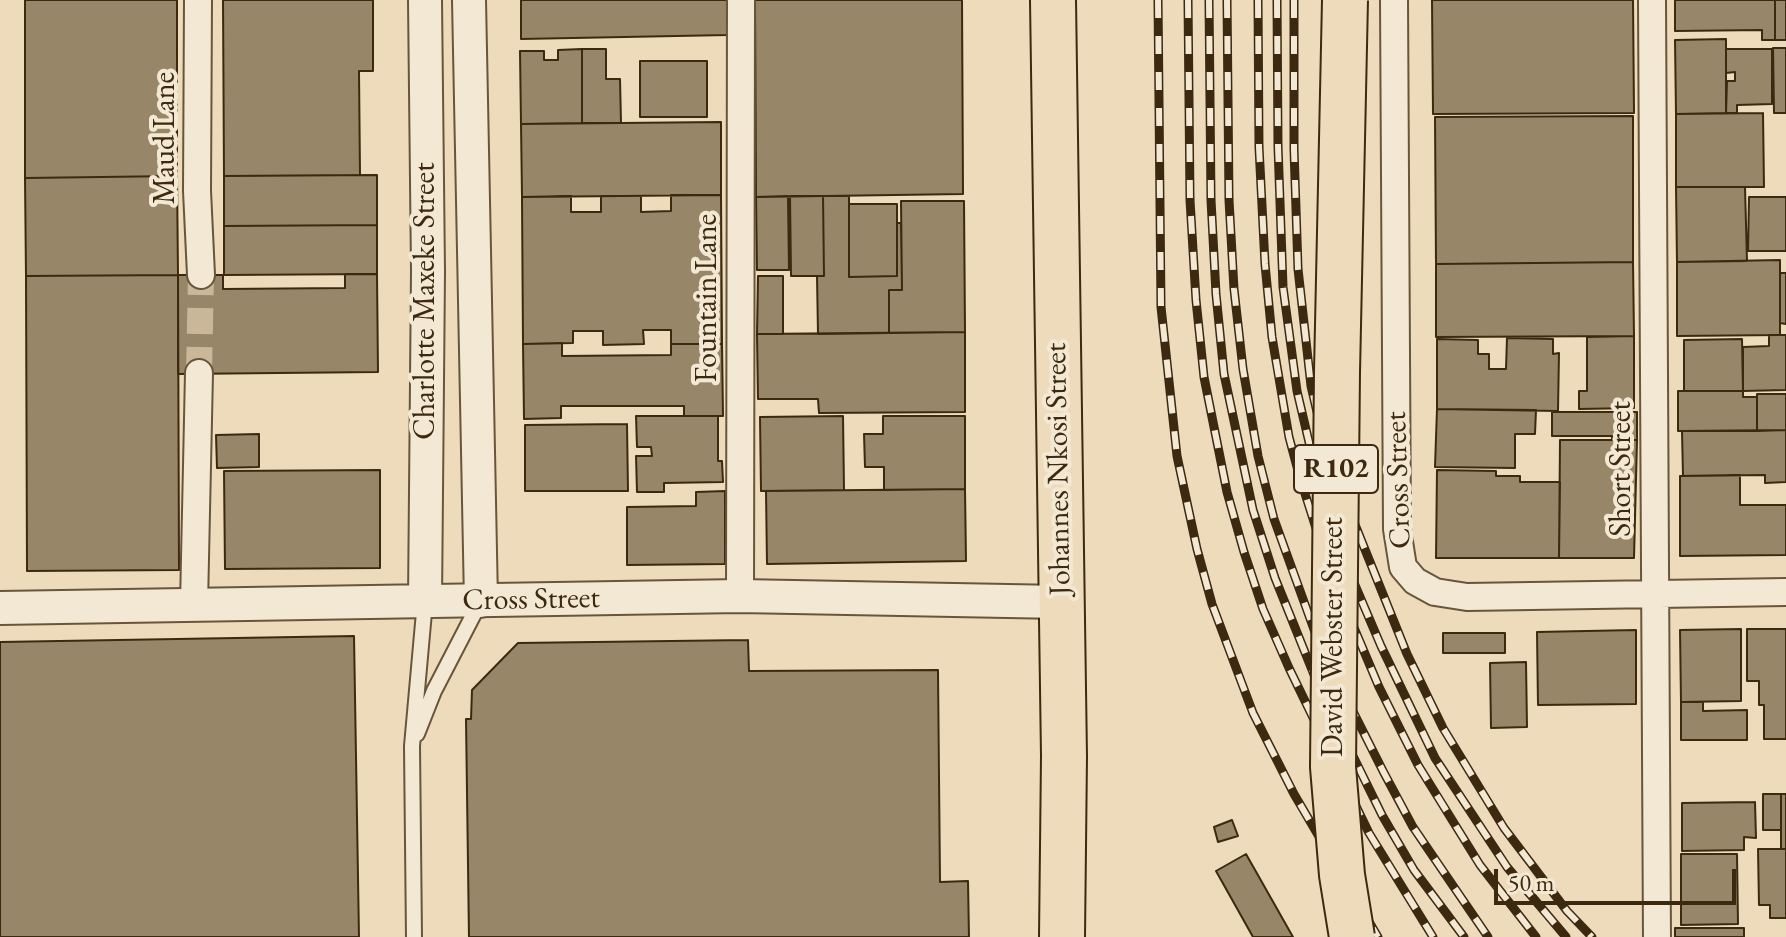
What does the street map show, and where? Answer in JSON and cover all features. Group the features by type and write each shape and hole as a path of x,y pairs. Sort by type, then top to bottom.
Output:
{"highway":[{"name":"Johannes Nkosi Street","path":"1053,0 1064,756 1062,937"},
{"name":"David Webster Street","path":"1345,0 1333,767 1342,875 1352,937"}],"street":[{"name":"Maud Lane","path":"198,0 197,191 201,275"},
{"name":"Charlotte Maxeke Street","path":"425,0 425,601"},
{"name":"Charlotte Maxeke Street","path":"469,0 481,601"},
{"name":"Fountain Lane","path":"740,596 741,0"},
{"name":"Cross Street","path":"1394,0 1397,529 1403,567 1415,581 1435,592 1467,597 1786,592"},
{"name":"Short Street","path":"1652,0 1657,937"},
{"path":"427,256 474,254"},
{"path":"194,604 199,373"},
{"name":"Cross Street","path":"0,608 740,596 1061,602"}],"lane":[{"path":"414,937 412,746 425,601"},
{"path":"412,746 434,691 481,601"}],"building":[{"path":"25,0 177,0 177,176 25,178"},
{"path":"223,0 373,0 373,71 359,71 360,175 224,176"},
{"path":"521,0 727,0 728,35 521,39"},
{"path":"755,0 962,0 963,194 756,197"},
{"path":"1432,0 1633,0 1634,113 1433,114"},
{"path":"1675,0 1775,0 1775,40 1762,40 1762,30 1675,31"},
{"path":"1775,0 1786,0 1786,40 1775,40"},
{"path":"1726,39 1726,113 1676,114 1675,40"},
{"path":"1773,48 1786,48 1786,113 1774,113"},
{"path":"582,49 606,49 606,79 620,79 621,123 582,123"},
{"path":"582,49 582,123 521,124 520,51 544,51 544,60 558,60 558,50"},
{"path":"1726,49 1772,49 1772,104 1737,105 1737,113 1726,113 1727,81 1735,81 1735,72 1726,73"},
{"path":"640,61 707,61 707,117 640,117"},
{"path":"1763,113 1764,187 1676,187 1676,114"},
{"path":"1633,116 1633,262 1436,264 1435,117"},
{"path":"721,122 721,195 522,197 521,124"},
{"path":"377,175 377,225 224,226 224,176"},
{"path":"177,176 178,275 26,276 25,178"},
{"path":"1676,187 1745,187 1747,261 1677,262"},
{"path":"671,195 721,195 722,344 671,344 671,330 643,330 644,344 603,345 603,331 573,331 573,343 523,344 522,197 571,196 571,212 601,212 601,196 641,196 641,212 671,211"},
{"path":"788,196 789,270 757,270 756,197"},
{"path":"790,196 823,196 824,276 791,276"},
{"path":"823,196 849,196 849,277 897,276 897,223 901,223 902,290 889,290 889,333 818,334 817,276 824,276"},
{"path":"1749,197 1786,197 1786,251 1748,251"},
{"path":"901,201 964,201 965,332 889,333 889,290 902,290"},
{"path":"849,204 897,204 897,276 849,277"},
{"path":"377,225 377,274 224,275 224,226"},
{"path":"1780,260 1780,335 1677,336 1677,262"},
{"path":"1633,262 1634,336 1436,337 1436,264"},
{"path":"1780,273 1786,273 1786,324 1780,323"},
{"path":"345,274 377,274 378,372 178,374 178,275 223,275 223,289 345,288"},
{"path":"178,275 179,570 27,571 26,276"},
{"path":"758,276 783,276 783,334 757,334"},
{"path":"965,332 965,412 819,413 818,399 758,399 757,334"},
{"path":"1769,335 1786,335 1786,390 1743,391 1743,347 1769,346"},
{"path":"1634,336 1634,408 1579,409 1579,391 1587,391 1587,337"},
{"path":"1507,338 1553,339 1553,354 1559,353 1558,411 1437,409 1437,339 1478,340 1478,354 1489,354 1489,369 1506,369"},
{"path":"1742,339 1743,391 1684,391 1684,340"},
{"path":"562,343 562,356 671,355 671,344 722,344 723,416 684,416 684,406 561,406 561,418 524,419 523,344"},
{"path":"1678,391 1743,391 1743,397 1757,397 1757,431 1678,431"},
{"path":"1757,394 1786,394 1786,430 1757,431"},
{"path":"1437,409 1536,410 1535,434 1515,434 1515,468 1435,467"},
{"path":"1552,412 1637,412 1637,440 1612,440 1612,436 1552,436"},
{"path":"636,416 718,416 718,461 722,461 723,482 664,483 664,492 637,492 636,456 652,456 651,447 637,447"},
{"path":"843,416 844,490 761,491 760,417"},
{"path":"883,416 965,416 965,489 884,490 884,467 865,467 864,434 883,434"},
{"path":"627,424 628,491 525,491 525,425"},
{"path":"1786,430 1786,482 1765,483 1765,475 1683,476 1682,431"},
{"path":"259,434 259,467 217,468 216,435"},
{"path":"1560,440 1637,440 1634,558 1559,558"},
{"path":"380,470 380,568 225,569 224,471"},
{"path":"1437,470 1496,471 1496,476 1520,476 1520,482 1560,482 1559,558 1436,558"},
{"path":"1740,475 1740,505 1786,505 1786,555 1680,556 1680,476"},
{"path":"965,489 966,561 767,564 766,491"},
{"path":"725,491 725,564 627,565 627,507 696,506 696,492"},
{"path":"1741,629 1741,701 1681,702 1680,630"},
{"path":"1747,629 1786,629 1786,739 1764,739 1764,705 1759,705 1759,681 1747,681"},
{"path":"1636,630 1636,704 1538,705 1537,632"},
{"path":"1443,633 1505,633 1505,653 1443,653"},
{"path":"354,636 359,937 0,937 0,642"},
{"path":"748,640 749,671 938,670 940,882 968,881 969,937 469,937 466,719 471,719 472,690 518,643"},
{"path":"1526,662 1527,727 1491,728 1490,663"},
{"path":"1681,702 1703,702 1703,711 1747,710 1747,740 1681,740"},
{"path":"1763,794 1781,794 1781,830 1763,830"},
{"path":"1781,794 1786,794 1786,849 1781,849"},
{"path":"1755,802 1756,838 1744,837 1744,850 1682,851 1682,803"},
{"path":"1232,820 1238,836 1218,842 1214,827"},
{"path":"1758,849 1786,849 1786,918 1770,918 1770,905 1759,905"},
{"path":"1246,854 1293,937 1253,937 1216,871"},
{"path":"1681,854 1737,854 1738,924 1681,925"},
{"path":"1675,928 1744,928 1744,937 1675,937"}],"tunnel":[{"path":"199,373 201,275"}],"railway":[{"path":"1158,0 1161,307 1177,456 1197,549 1212,604 1253,713 1294,794 1378,937"},
{"path":"1188,0 1190,200 1196,300 1204,377 1227,492 1263,609 1289,668 1369,833 1433,937"},
{"path":"1209,0 1211,200 1216,294 1224,374 1253,510 1275,578 1319,687 1382,815 1414,870 1464,937"},
{"path":"1227,0 1229,200 1234,289 1243,369 1258,456 1274,519 1320,646 1383,771 1413,827 1488,937"},
{"path":"1258,0 1259,147 1265,264 1272,337 1289,437 1300,478 1328,566 1379,687 1418,765 1480,865 1536,937"},
{"path":"1277,0 1283,287 1297,391 1316,472 1343,557 1381,646 1435,758 1507,867 1566,937"},
{"path":"1294,0 1298,269 1311,386 1327,455 1407,654 1443,728 1504,828 1567,911 1592,937"}]}
